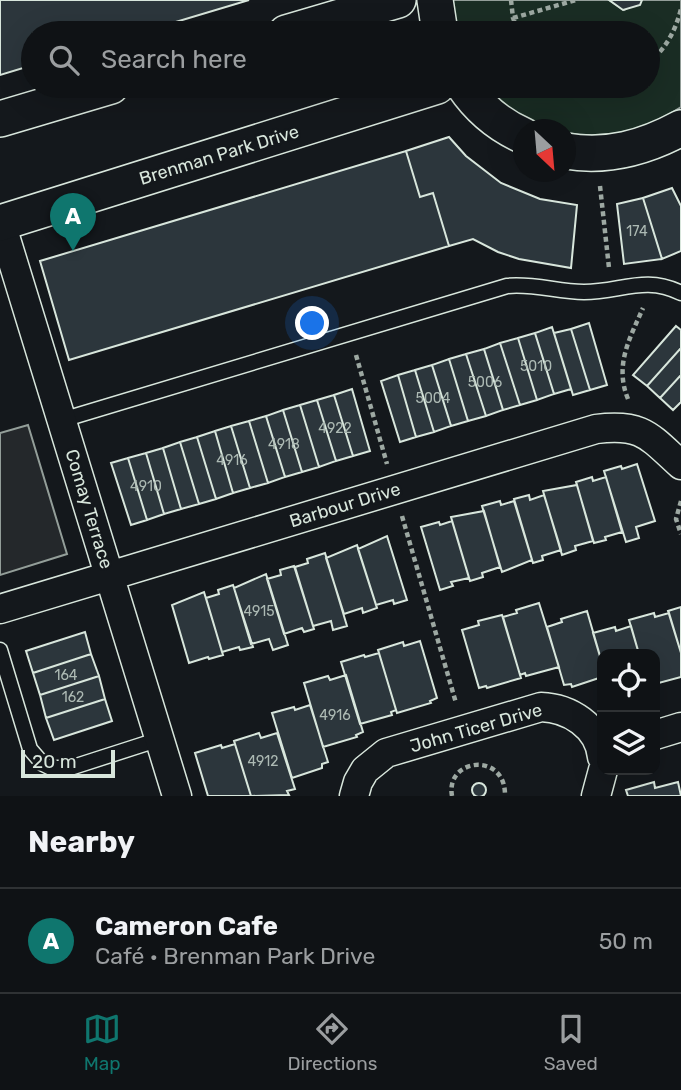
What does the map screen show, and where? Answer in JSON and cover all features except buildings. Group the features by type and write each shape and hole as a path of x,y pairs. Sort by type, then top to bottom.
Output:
{"street":[{"path":"327,21 398,0"},
{"path":"435,0 438,21"},
{"path":"0,119 70,98"},
{"name":"Brenman Park Drive","path":"1,223 400,98"},
{"path":"475,98 486,111 513,132"},
{"path":"581,152 638,147 681,128"},
{"name":"Comay Terrace","path":"1,223 177,796"},
{"name":"Barbour Drive","path":"0,609 596,429 616,426 643,431"},
{"path":"643,431 681,465"},
{"name":"John Ticer Drive","path":"354,796 365,770 386,753 534,708 554,707 566,710 583,722 597,740"},
{"path":"660,733 681,727"},
{"path":"597,796 602,775"}],"lane":[{"path":"62,420 507,286 522,285 583,292 654,284 681,293"},
{"path":"0,650 30,749 43,764 51,768 69,768 160,739"}],"path":[{"path":"511,0 514,21"},
{"path":"513,18 576,0"},
{"path":"660,53 678,31 681,9"},
{"path":"581,152 611,290"},
{"path":"643,431 624,389 622,363 654,284"},
{"path":"350,334 474,765"},
{"path":"681,502 676,519 681,534"},
{"path":"452,796 454,778 461,770 474,765 491,767 500,775 505,785 505,796"}],"green space":[{"path":"452,0 609,0 624,10 642,0 681,0 681,107 654,122 626,132 582,135 576,134 576,119 526,119 498,98 660,98 660,21 456,21"}],"shaded area":[{"path":"28,425 67,554 0,575 0,433"}],"place":[{"name":"Cameron Cafe","path":"73,251"}]}
